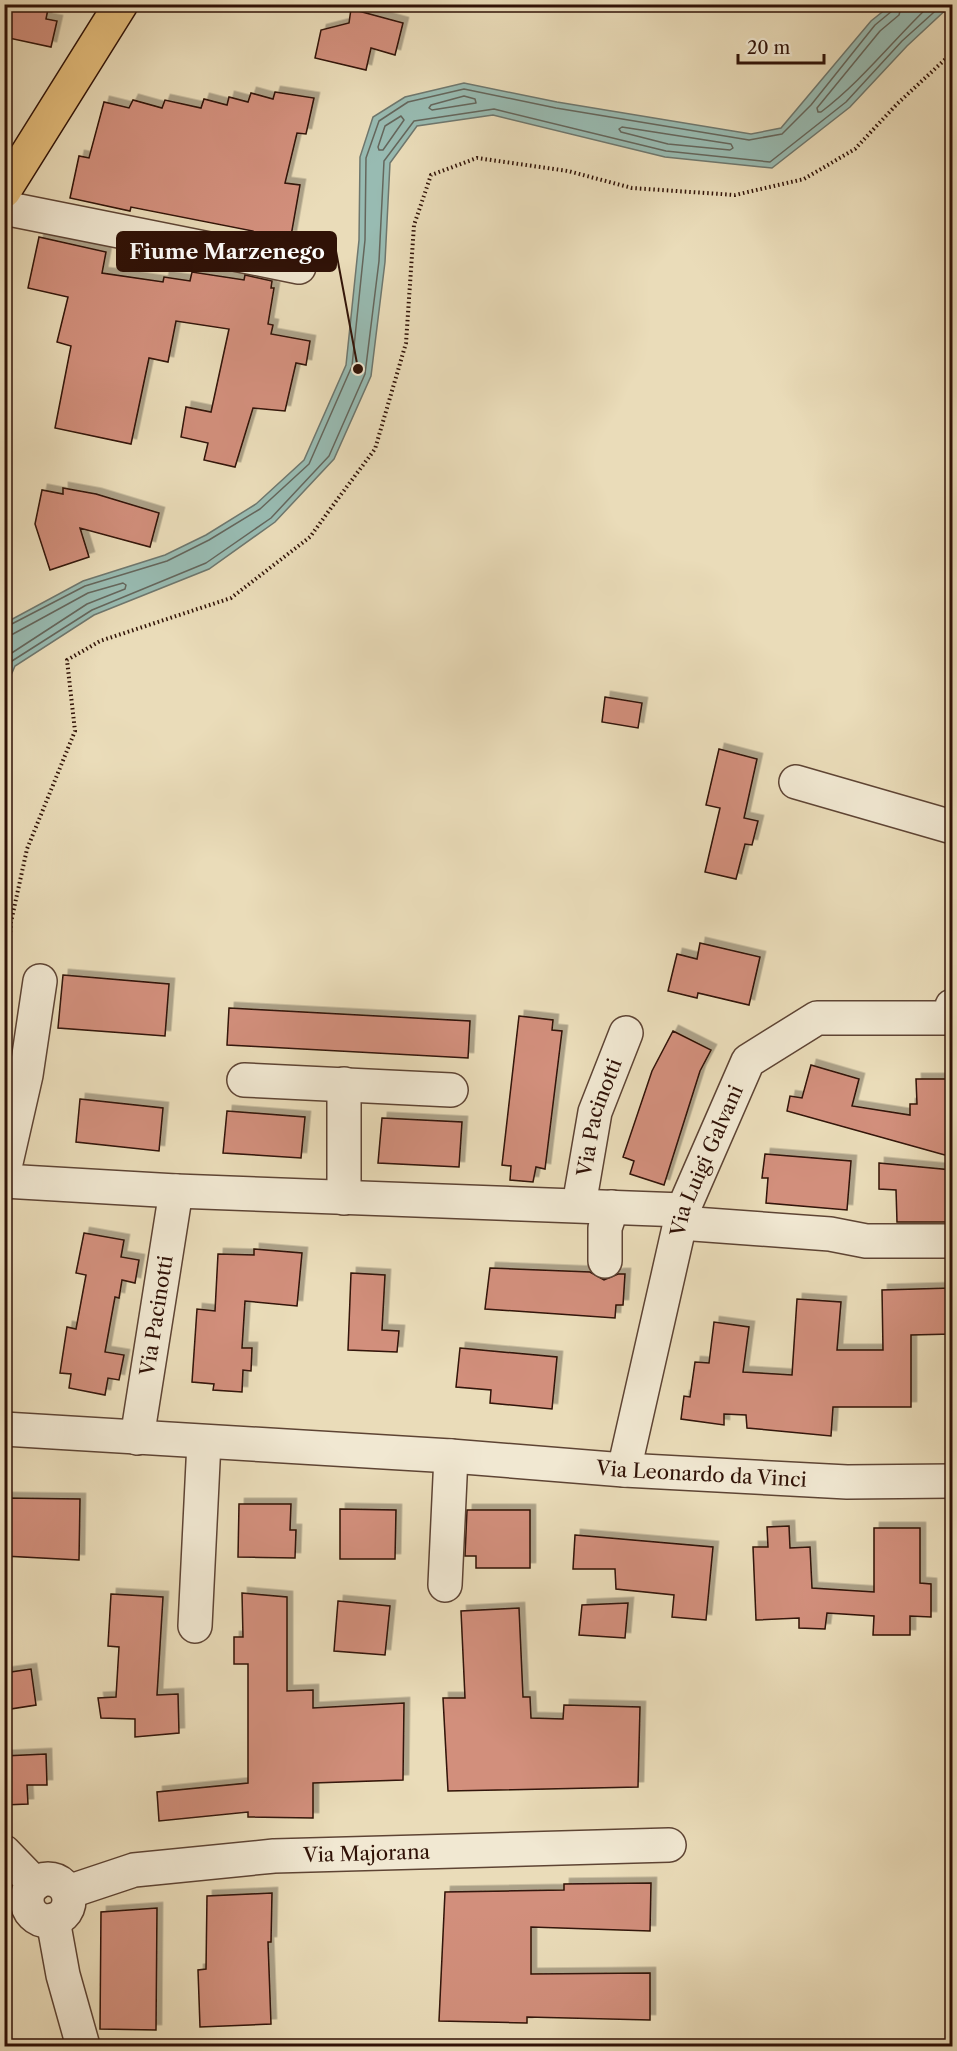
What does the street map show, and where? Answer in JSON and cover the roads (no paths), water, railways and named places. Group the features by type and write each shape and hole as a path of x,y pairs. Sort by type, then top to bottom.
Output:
{"main road":[{"path":"4,191 121,4"}],"street":[{"path":"4,208 299,267"},
{"path":"796,782 952,827"},
{"name":"Via Pacinotti","path":"40,981 26,1074 5,1167 5,1181 176,1191 612,1207 830,1234 866,1241 952,1241"},
{"name":"Via Luigi Galvani","path":"624,1470 682,1217 748,1061 817,1018 952,1015"},
{"name":"Via Pacinotti","path":"579,1205 595,1112 626,1033"},
{"path":"244,1080 451,1090"},
{"path":"344,1084 344,1198"},
{"name":"Via Pacinotti","path":"137,1438 176,1191"},
{"path":"605,1261 605,1227 612,1207"},
{"name":"Via Leonardo da Vinci","path":"4,1429 451,1456 624,1470 847,1482 952,1480"},
{"path":"195,1626 204,1442"},
{"path":"445,1585 451,1456"},
{"name":"Via Majorana","path":"68,1892 134,1870 204,1861 274,1856 669,1845"},
{"path":"4,1852 35,1884"},
{"path":"41,1880 57,1881 68,1892 69,1899 65,1913 53,1920 45,1921 31,1913 27,1898 35,1884 41,1880"},
{"path":"53,1920 63,1975 83,2046"}],"water":[{"path":"891,5 951,5 907,46 850,107 772,168 665,157 493,115 417,126 390,163 385,262 371,376 334,459 275,522 209,569 94,615 15,666 5,689 5,623 83,581 165,555 206,535 256,504 304,460 346,365 359,240 360,157 373,117 405,97 464,83 557,102 751,134 781,128 871,21"}],"place":[{"name":"Fiume Marzenego","path":"358,369"}]}
